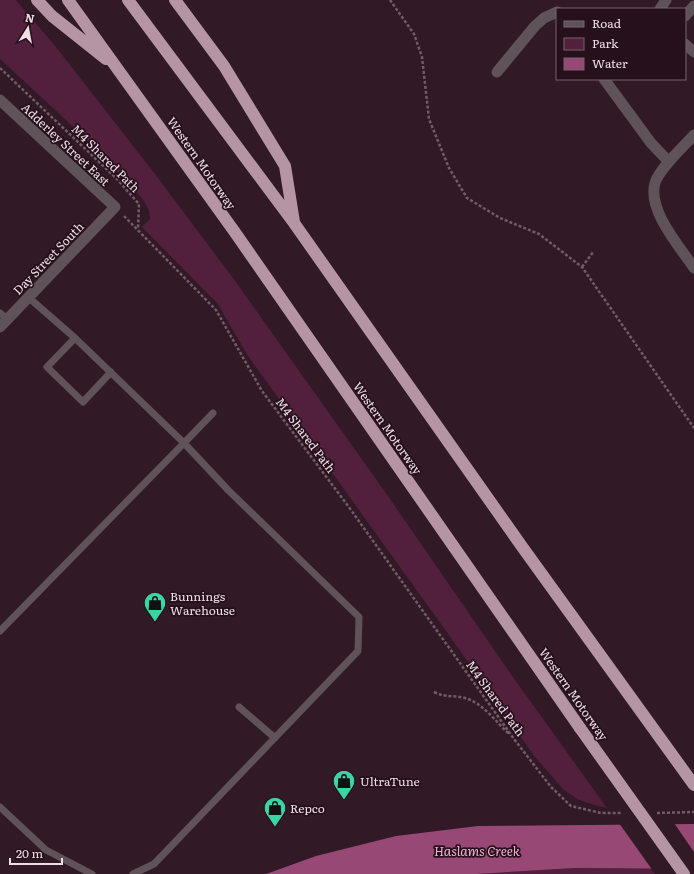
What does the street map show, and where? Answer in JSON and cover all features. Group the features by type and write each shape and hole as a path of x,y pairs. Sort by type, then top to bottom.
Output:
{"highway":[{"path":"37,0 52,16 118,68"},
{"name":"Western Motorway","path":"68,0 238,238 580,728 684,874"},
{"path":"128,0 294,223 523,548 694,785"},
{"path":"175,0 224,66 285,166 294,223"}],"street":[{"path":"686,15 694,6"},
{"path":"497,72 535,26 556,11"},
{"path":"686,45 694,52"},
{"path":"605,80 651,143 669,162"},
{"name":"Adderley Street East","path":"0,100 115,207"},
{"path":"694,135 669,162 655,183 654,194 660,218 694,268"},
{"name":"Day Street South","path":"2,319 28,297 115,207"}],"lane":[{"path":"28,297 111,372 228,490 359,617 358,651 154,864 133,874"},
{"path":"75,338 47,367 52,372 84,402 111,372"},
{"path":"0,631 213,413"},
{"path":"239,707 274,738"},
{"path":"0,806 46,850 92,874"}],"path":[{"path":"390,0 414,34 422,57 429,119 449,168 467,198 500,218 539,234 582,267 694,428"},
{"name":"M4 Shared Path","path":"0,68 117,180 139,204 138,229 216,310 262,391 351,510 514,739 551,787 571,806 600,813"},
{"path":"115,207 138,229"},
{"path":"582,267 594,251"},
{"path":"434,692 449,697 464,697 477,703 514,739"}],"green space":[{"path":"0,0 16,0 56,47 155,174 233,278 388,496 513,677 607,808 579,800 564,790 535,757 248,356 217,303 142,227 150,219 149,210 143,200 131,185 68,122 0,59"},
{"path":"575,868 651,869 655,874 477,874"}],"water":[{"name":"Haslams Creek","path":"694,824 694,869 575,868 477,874 266,874 316,856 396,836 478,826"}],"pier":[{"path":"619,823 674,823 694,852 694,871 653,871"}],"place":[{"name":"Bunnings Warehouse","path":"155,622"},
{"name":"UltraTune","path":"344,800"},
{"name":"Repco","path":"275,828"}]}
